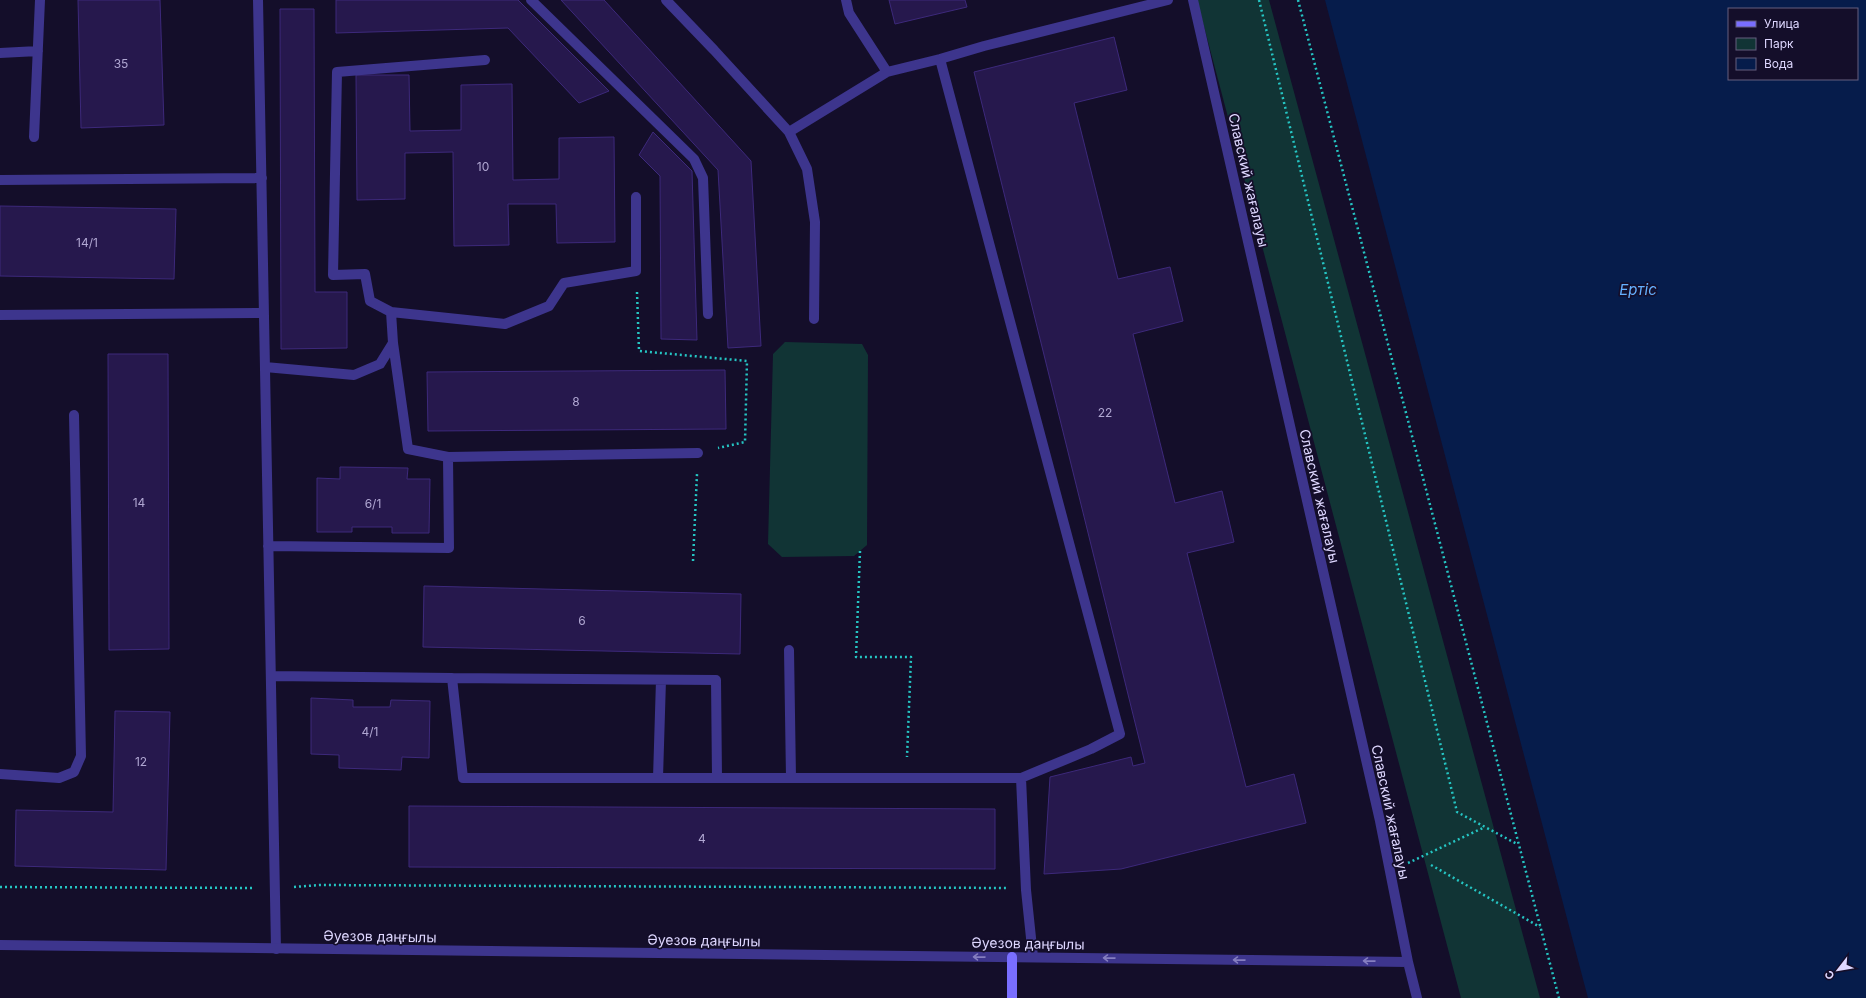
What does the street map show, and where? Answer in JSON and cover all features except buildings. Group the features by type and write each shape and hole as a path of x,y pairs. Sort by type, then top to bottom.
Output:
{"main road":[{"path":"1012,957 1012,998"}],"street":[{"path":"34,137 40,0"},
{"path":"258,0 276,949"},
{"path":"531,0 694,159 699,167 703,178 708,314"},
{"path":"666,0 789,132 807,169 814,215 814,319"},
{"path":"846,0 849,13 887,72"},
{"path":"789,132 887,72 1168,0"},
{"name":"Славский жағалауы","path":"1193,0 1378,814 1408,962 1417,998"},
{"path":"0,53 38,52"},
{"path":"452,678 463,778 1021,778 1091,749 1120,734 940,59"},
{"path":"485,60 337,72 333,274 365,274 370,301 391,312 505,324 550,306 564,283 636,271 636,197"},
{"path":"0,180 262,178"},
{"path":"391,312 393,343 408,449 448,457 698,453"},
{"path":"0,315 263,313"},
{"path":"265,367 354,375 380,364 393,343"},
{"path":"0,774 58,778 74,772 81,756 74,415"},
{"path":"268,546 449,548 448,457"},
{"path":"789,650 791,778"},
{"path":"270,676 716,680 717,778"},
{"path":"658,778 661,680"},
{"path":"1021,778 1026,890 1033,958"},
{"name":"Әуезов даңғылы","path":"0,945 1408,962"}],"path":[{"path":"1259,0 1457,812 1517,844"},
{"path":"1298,0 1517,844 1559,998"},
{"path":"636,271 639,351 747,361 745,442 698,453 693,561"},
{"path":"860,551 856,657 911,656 906,778"},
{"path":"1389,872 1486,827"},
{"path":"1431,865 1540,928"},
{"path":"0,887 274,888 319,885 706,886 997,887 1026,890"}],"green space":[{"path":"1197,0 1269,0 1540,998 1461,998"},
{"path":"785,342 862,344 868,355 867,545 854,556 782,557 768,544 773,354"}],"water":[{"name":"Ертіс","path":"1325,0 1866,0 1866,998 1588,998"}]}
